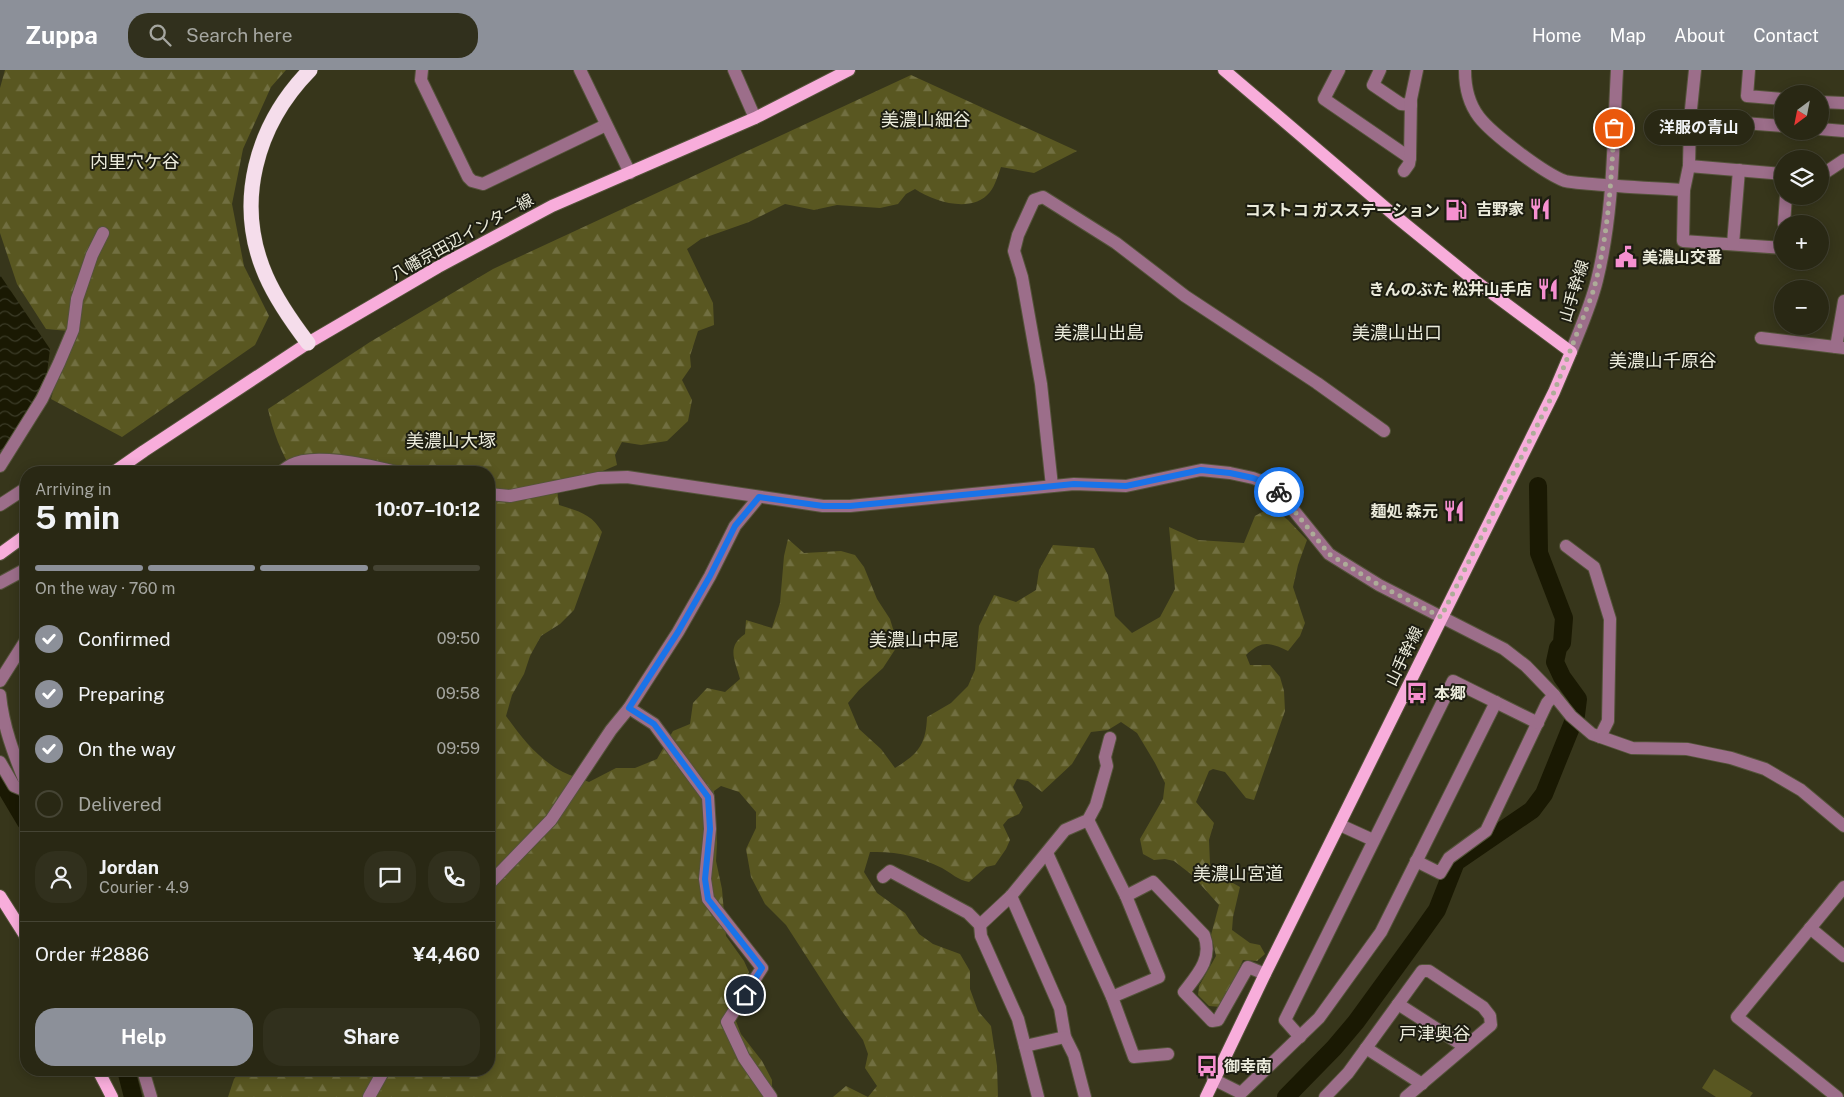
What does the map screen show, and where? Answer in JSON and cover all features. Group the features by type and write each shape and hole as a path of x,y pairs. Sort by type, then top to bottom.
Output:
{"highway":[{"path":"308,343 281,306 258,254 253,232 252,185 256,163 270,122 282,102 310,70"},
{"path":"308,343 273,271 265,245 260,209 265,167 279,127 290,106 304,88 323,70"}],"main road":[{"name":"八幡京田辺インター線","path":"123,466 308,343 438,267 552,206 756,118 849,70"},
{"path":"1224,70 1474,280 1571,352"},
{"name":"山手幹線","path":"1206,1097 1213,1079 1441,617 1554,392 1571,352"},
{"path":"0,547 20,539"},
{"path":"0,554 20,540"},
{"path":"0,896 20,928"},
{"path":"101,1076 112,1097"}],"street":[{"path":"422,70 421,80 468,177 477,184 483,184 606,125"},
{"path":"580,70 630,173"},
{"path":"734,70 756,118"},
{"path":"1339,70 1324,99 1410,158"},
{"path":"1380,70 1373,85 1401,104 1411,105"},
{"path":"1404,171 1409,164 1410,158 1411,105 1417,70"},
{"path":"1465,70 1465,82 1471,103 1478,116 1494,132 1548,172 1566,181 1611,186 1684,190"},
{"name":"山手幹線","path":"1571,352 1597,279 1606,227 1611,186 1617,70"},
{"path":"1695,70 1690,119 1689,166 1684,190 1683,240 1774,247"},
{"path":"1749,70 1748,96 1774,98"},
{"path":"1829,102 1844,103"},
{"path":"1690,119 1774,125"},
{"path":"1829,130 1844,131"},
{"path":"1829,170 1844,160"},
{"path":"1689,166 1774,173"},
{"path":"1733,244 1739,170"},
{"path":"1052,486 1041,384 1022,277 1014,251 1018,235 1034,200 1043,197 1116,243 1185,296 1317,383 1384,431"},
{"path":"0,466 42,399 59,364 73,330 77,299 92,255 103,233"},
{"path":"1761,338 1840,347 1844,301"},
{"path":"289,466 318,459 369,466"},
{"path":"495,495 510,496 599,478 627,477 823,506 850,506 1074,484 1126,486 1201,470 1230,473 1274,486 1329,554 1379,585 1504,649 1526,666 1571,716 1600,737 1632,748 1687,749 1731,758 1765,769 1801,790 1844,826"},
{"path":"0,505 20,492"},
{"path":"495,878 551,820 611,730 629,708 678,632 710,576 735,526 759,497"},
{"path":"1566,546 1594,567 1610,619 1608,721 1600,737"},
{"path":"0,583 20,572"},
{"path":"0,681 20,649"},
{"path":"1300,1037 1285,1020 1453,680 1538,723"},
{"path":"0,695 2,715 20,770"},
{"path":"1416,861 1440,873 1449,858 1486,830 1547,703 1554,695"},
{"path":"1213,1079 1241,1093 1319,1018 1382,932 1496,702"},
{"path":"629,708 654,724 708,797 710,829 705,879 708,899 762,968 727,1022 744,1058 771,1097"},
{"path":"980,925 1011,896 1065,830 1088,820 1096,805 1107,766 1104,757 1110,738"},
{"path":"0,762 14,786 20,788"},
{"path":"1088,820 1126,896 1159,977 1112,997"},
{"path":"1340,825 1373,840"},
{"path":"1047,853 1112,997 1134,1057 1168,1054"},
{"path":"883,877 890,871 968,913 980,925 980,936 1018,1019 1038,1097"},
{"path":"1126,896 1153,882 1204,935 1208,945 1202,969 1184,992 1212,1021 1218,1020 1248,967 1265,974"},
{"path":"1837,1097 1737,1016 1844,887"},
{"path":"1011,896 1060,1008 1065,1037 1074,1055 1085,1097"},
{"path":"1810,928 1844,956"},
{"path":"1325,1097 1348,1072 1422,972 1428,971 1483,1007 1490,1016 1491,1025 1406,1097"},
{"path":"1398,1004 1465,1047"},
{"path":"1025,1046 1065,1037"},
{"path":"1366,1048 1422,1084"},
{"path":"145,1076 150,1097"},
{"path":"369,1097 381,1076"}],"green space":[{"path":"5,70 286,70 271,87 243,149 232,204 244,266 269,316 255,345 122,437 51,399 69,331 46,329 17,284 0,233 0,88"},
{"path":"911,75 1077,151 1034,173 1001,167 990,192 974,203 953,204 933,198 915,189 906,194 898,204 880,208 837,205 814,210 785,204 749,222 701,239 687,249 713,303 714,325 698,331 690,356 691,367 682,380 692,400 688,421 667,441 641,445 622,442 615,455 617,465 598,473 556,481 559,505 589,517 602,532 574,610 560,624 541,636 530,656 524,674 512,695 506,716 538,755 563,772 589,782 616,768 635,768 657,759 673,731 690,724 693,703 707,688 725,692 740,679 734,660 734,649 739,639 745,634 746,620 772,628 780,603 784,556 788,539 804,553 841,551 855,555 864,567 877,599 890,619 898,645 883,668 848,703 859,729 881,749 895,768 910,758 919,748 925,735 927,717 951,703 968,686 975,670 979,626 994,595 1016,602 1036,590 1039,570 1053,545 1094,548 1108,575 1115,616 1132,633 1160,617 1175,589 1169,527 1198,540 1244,543 1255,516 1271,507 1288,520 1307,540 1293,587 1305,623 1300,636 1288,651 1271,644 1266,644 1257,647 1246,655 1250,665 1270,665 1280,677 1284,691 1285,711 1254,800 1246,798 1225,772 1213,769 1209,771 1196,802 1214,823 1209,840 1210,864 1222,877 1240,887 1232,930 1250,943 1260,945 1265,954 1257,961 1243,960 1221,1007 1209,1006 1198,995 1199,986 1216,956 1211,935 1219,905 1192,875 1174,861 1165,859 1154,860 1143,854 1140,839 1163,799 1165,783 1137,733 1121,722 1108,730 1091,732 1072,764 1042,792 1028,781 1017,779 1013,787 1023,807 1019,814 1008,819 1003,825 1010,840 1006,849 995,865 986,867 969,882 916,857 889,852 870,852 864,872 877,893 905,913 919,934 933,944 960,954 970,971 970,989 978,1011 991,1026 997,1066 998,1097 868,1097 877,1086 865,1068 868,1054 863,1040 841,1010 786,925 765,904 751,877 746,849 756,828 756,812 739,792 721,786 714,791 717,843 716,861 722,889 726,936 744,961 749,972 730,1006 741,1034 762,1061 772,1080 772,1097 228,1097 236,1076 495,1076 495,466 290,466 278,442 268,409 370,342 493,269"},
{"path":"1714,1069 1753,1093 1750,1097 1716,1097 1702,1088"},
{"path":"846,1086 868,1097 833,1097"}],"water":[{"path":"0,275 50,349 47,373 0,465"}],"waterway":[{"path":"1286,1097 1334,1048 1356,1022 1420,934 1437,910 1456,862 1532,810 1544,794 1576,715 1578,699 1562,677 1555,662 1558,648 1562,643 1564,618 1539,553 1538,486"},
{"path":"0,778 20,812"},
{"path":"128,1076 133,1097"}],"way so far":[{"path":"1279,492 1329,554 1379,585 1441,617 1554,392 1592,295 1597,279 1606,227 1611,186 1614,128"}],"place":[{"name":"洋服の青山","path":"1614,128"},
{"name":"吉野家","path":"1540,209"},
{"name":"コストコ ガスステーション","path":"1456,210"},
{"name":"美濃山交番","path":"1626,257"},
{"name":"きんのぶた 松井山手店","path":"1548,289"},
{"name":"麺処 森元","path":"1454,511"},
{"name":"本郷","path":"1417,693"},
{"name":"御幸南","path":"1207,1066"}],"district":[{"name":"美濃山細谷","path":"926,119"},
{"name":"内里穴ケ谷","path":"135,161"},
{"name":"美濃山出島","path":"1099,332"},
{"name":"美濃山出口","path":"1397,332"},
{"name":"美濃山千原谷","path":"1663,360"},
{"name":"美濃山大塚","path":"451,440"},
{"name":"美濃山中尾","path":"914,639"},
{"name":"美濃山宮道","path":"1238,873"},
{"name":"戸津奥谷","path":"1435,1033"}],"route":[{"path":"745,995 762,968 708,899 705,879 710,829 708,797 654,724 629,708 678,632 710,576 735,526 759,497 823,506 850,506 1074,484 1126,486 1201,470 1253,478 1274,486 1279,492"}]}
